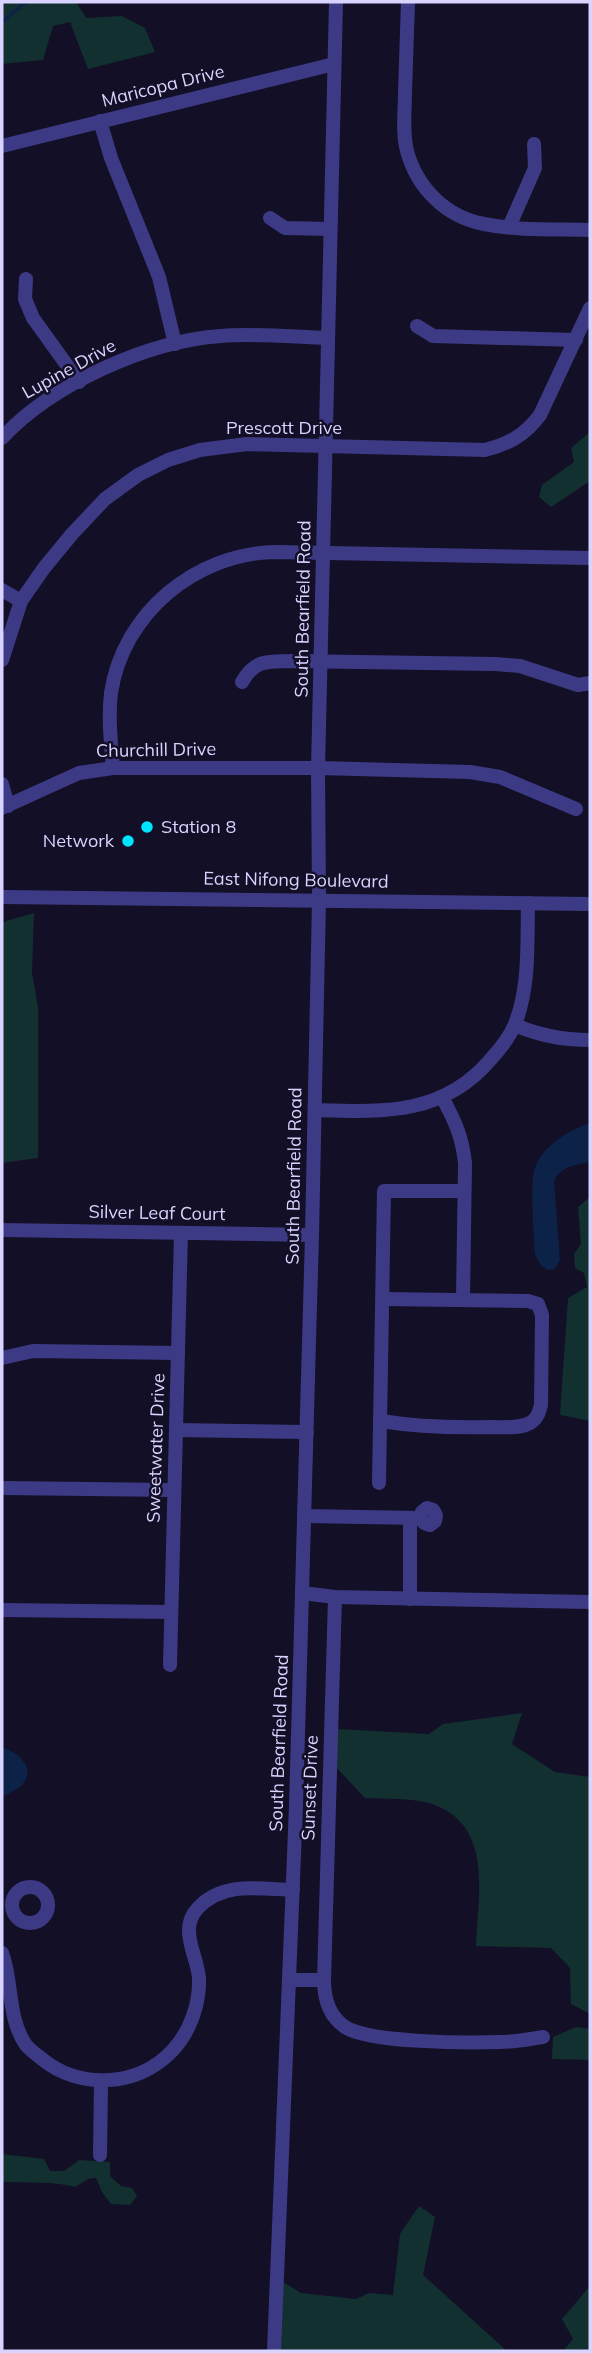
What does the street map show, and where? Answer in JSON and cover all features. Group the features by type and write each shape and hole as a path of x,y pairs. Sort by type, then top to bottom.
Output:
{"street":[{"name":"South Bearfield Road","path":"274,2351 293,1890 307,1432 335,2"},
{"path":"408,2 405,127 407,150 416,173 428,191 442,206 458,216 482,224 509,228 590,230"},
{"name":"Maricopa Drive","path":"2,146 334,64"},
{"path":"100,121 111,158 159,277 175,344"},
{"path":"509,228 535,168 534,144"},
{"path":"270,218 285,228 330,229"},
{"path":"26,279 25,299 33,318 79,382"},
{"name":"Prescott Drive","path":"2,660 21,601 44,568 104,499 138,475 168,460 200,450 247,444 485,450 509,443 529,429 540,415 590,308"},
{"path":"417,326 433,336 576,340"},
{"name":"Lupine Drive","path":"2,438 29,413 79,382 142,352 220,336 328,338"},
{"path":"113,768 111,692 118,664 128,641 143,618 168,592 194,574 253,552 590,558"},
{"path":"2,590 21,601"},
{"path":"242,682 248,670 261,662 321,661 520,666 578,685 590,683"},
{"name":"Churchill Drive","path":"5,807 79,773 113,768 318,768 487,774 576,809"},
{"path":"2,784 5,807"},
{"name":"East Nifong Boulevard","path":"2,897 590,904"},
{"path":"315,1110 383,1112 409,1108 442,1097 465,1084 485,1067 504,1045 515,1025 527,972 528,903"},
{"path":"515,1025 536,1034 590,1040"},
{"path":"442,1097 458,1126 463,1145 463,1300"},
{"path":"379,1483 384,1191 464,1191"},
{"name":"Silver Leaf Court","path":"2,1230 312,1235"},
{"name":"Sweetwater Drive","path":"170,1665 181,1233"},
{"path":"380,1421 441,1428 509,1427 533,1422 539,1414 542,1315 538,1304 528,1301 383,1298"},
{"path":"2,1358 33,1351 178,1353"},
{"path":"176,1430 307,1432"},
{"path":"2,1488 174,1490"},
{"path":"304,1516 415,1518 410,1599"},
{"path":"302,1593 335,1597 590,1602"},
{"name":"Sunset Drive","path":"335,1597 324,1980 324,1995 328,2008 346,2027 361,2034 404,2039 502,2042 543,2037"},
{"path":"2,1610 171,1612"},
{"path":"2,1953 13,2015 26,2046 51,2066 71,2076 101,2081 127,2079 145,2072 174,2050 193,2017 198,1998 199,1976 188,1935 189,1922 196,1910 221,1890 293,1890"},
{"path":"2,1924 16,1916"},
{"path":"289,1980 324,1980"},
{"path":"100,2155 101,2081"}],"green space":[{"path":"2,2 76,2 86,18 122,16 145,28 155,52 88,69 70,22 53,26 43,60 2,64"},
{"path":"590,432 590,481 551,507 539,497 542,485 574,462 571,448"},
{"path":"34,913 32,973 38,1007 38,1158 2,1163 2,924"},
{"path":"590,1197 590,1421 560,1415 568,1298 587,1287 584,1273 575,1268 574,1254 581,1244 578,1207"},
{"path":"522,1713 512,1744 555,1772 590,1777 590,2014 571,2004 570,1968 551,1948 476,1946 478,1862 473,1843 464,1826 450,1813 429,1803 406,1799 365,1798 336,1767 337,1729 429,1734 443,1724"},
{"path":"576,2027 590,2029 590,2060 552,2059 553,2037"},
{"path":"2,2154 44,2159 50,2171 64,2171 79,2160 110,2162 110,2176 121,2186 132,2188 137,2196 130,2205 111,2204 96,2178 88,2179 75,2187 48,2183 2,2182"},
{"path":"419,2206 435,2217 423,2275 507,2351 280,2351 283,2282 301,2293 356,2299 369,2293 393,2295 400,2234"},
{"path":"590,2286 590,2351 563,2351 573,2339 562,2319"}],"water":[{"path":"590,1123 590,1162 564,1169 554,1182 560,1260 555,1269 547,1270 535,1254 532,1199 534,1171 543,1154 556,1141"},
{"path":"2,1747 21,1758 27,1772 22,1785 2,1796"}],"waterway":[{"path":"2,22 26,2"}],"place":[{"name":"Station 8","path":"147,827"},
{"name":"Network","path":"128,841"}]}
